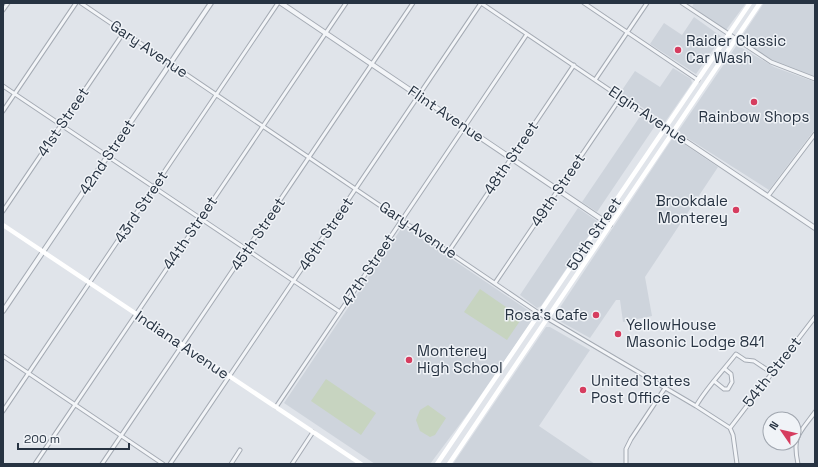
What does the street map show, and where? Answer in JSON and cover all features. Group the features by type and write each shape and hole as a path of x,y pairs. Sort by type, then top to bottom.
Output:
{"main road":[{"name":"50th Street","path":"437,464 750,3"},
{"name":"50th Street","path":"449,464 760,3"},
{"name":"Indiana Avenue","path":"3,224 361,464"}],"street":[{"path":"3,10 8,3"},
{"path":"3,111 76,3"},
{"name":"Gary Avenue","path":"81,3 540,314 696,406 730,428"},
{"name":"42nd Street","path":"3,311 211,3"},
{"name":"Flint Avenue","path":"280,3 610,225"},
{"name":"43rd Street","path":"3,411 216,94 280,3"},
{"name":"44th Street","path":"35,464 346,3"},
{"name":"45th Street","path":"102,464 413,3"},
{"name":"Elgin Avenue","path":"481,3 814,226"},
{"name":"46th Street","path":"170,464 481,3"},
{"path":"584,3 698,80"},
{"path":"595,80 647,3"},
{"path":"682,3 777,66 815,79"},
{"name":"41st Street","path":"3,211 124,32"},
{"name":"47th Street","path":"276,407 527,34"},
{"name":"48th Street","path":"449,252 574,65"},
{"path":"3,86 340,312"},
{"name":"49th Street","path":"495,283 621,97"},
{"path":"768,196 815,134"},
{"name":"54th Street","path":"730,428 815,317"},
{"path":"696,406 708,387 725,369 736,354 745,360 754,361 772,373"},
{"path":"3,356 163,464"},
{"path":"714,381 724,389 728,389 732,382 731,374 725,369"},
{"path":"626,464 625,456 628,444 665,388"},
{"path":"798,464 796,443 797,437 815,412"},
{"path":"730,428 733,435 737,464"},
{"path":"292,464 313,432"},
{"path":"231,464 240,450"},
{"path":"351,464 354,459"}],"shaded area":[{"path":"694,3 746,3 726,30 692,7"},
{"path":"764,3 815,3 815,77 775,62 742,41 742,36"},
{"path":"694,17 722,37 696,74 650,44 664,23 682,35"},
{"path":"737,45 774,67 815,82 815,129 769,190 681,134 679,130"},
{"path":"673,68 691,79 692,83 665,122 620,93 635,71 660,87"},
{"path":"641,115 655,124 655,126 597,212 582,202"},
{"path":"672,139 678,140 718,167 645,277 652,316 623,322 620,300 616,300 590,338 556,319 555,315"},
{"path":"578,208 597,221 596,225 541,306 537,308 520,295"},
{"name":"Monterey High School","path":"403,226 532,313 534,318 469,412 430,464 375,464 284,403"},
{"path":"546,327 550,327 590,350 539,426 595,464 453,464"}],"green space":[{"path":"480,289 522,318 507,340 464,312"},
{"path":"326,379 376,413 361,435 311,401"},
{"path":"428,405 446,418 435,435 430,437 420,431 416,420 420,410"}],"place":[{"name":"Raider Classic Car Wash","path":"678,50"},
{"name":"Rainbow Shops","path":"754,102"},
{"name":"Brookdale Monterey","path":"736,210"},
{"name":"Rosa's Cafe","path":"596,315"},
{"name":"YellowHouse Masonic Lodge 841","path":"618,334"},
{"name":"Monterey High School","path":"409,360"},
{"name":"United States Post Office","path":"583,390"}]}
